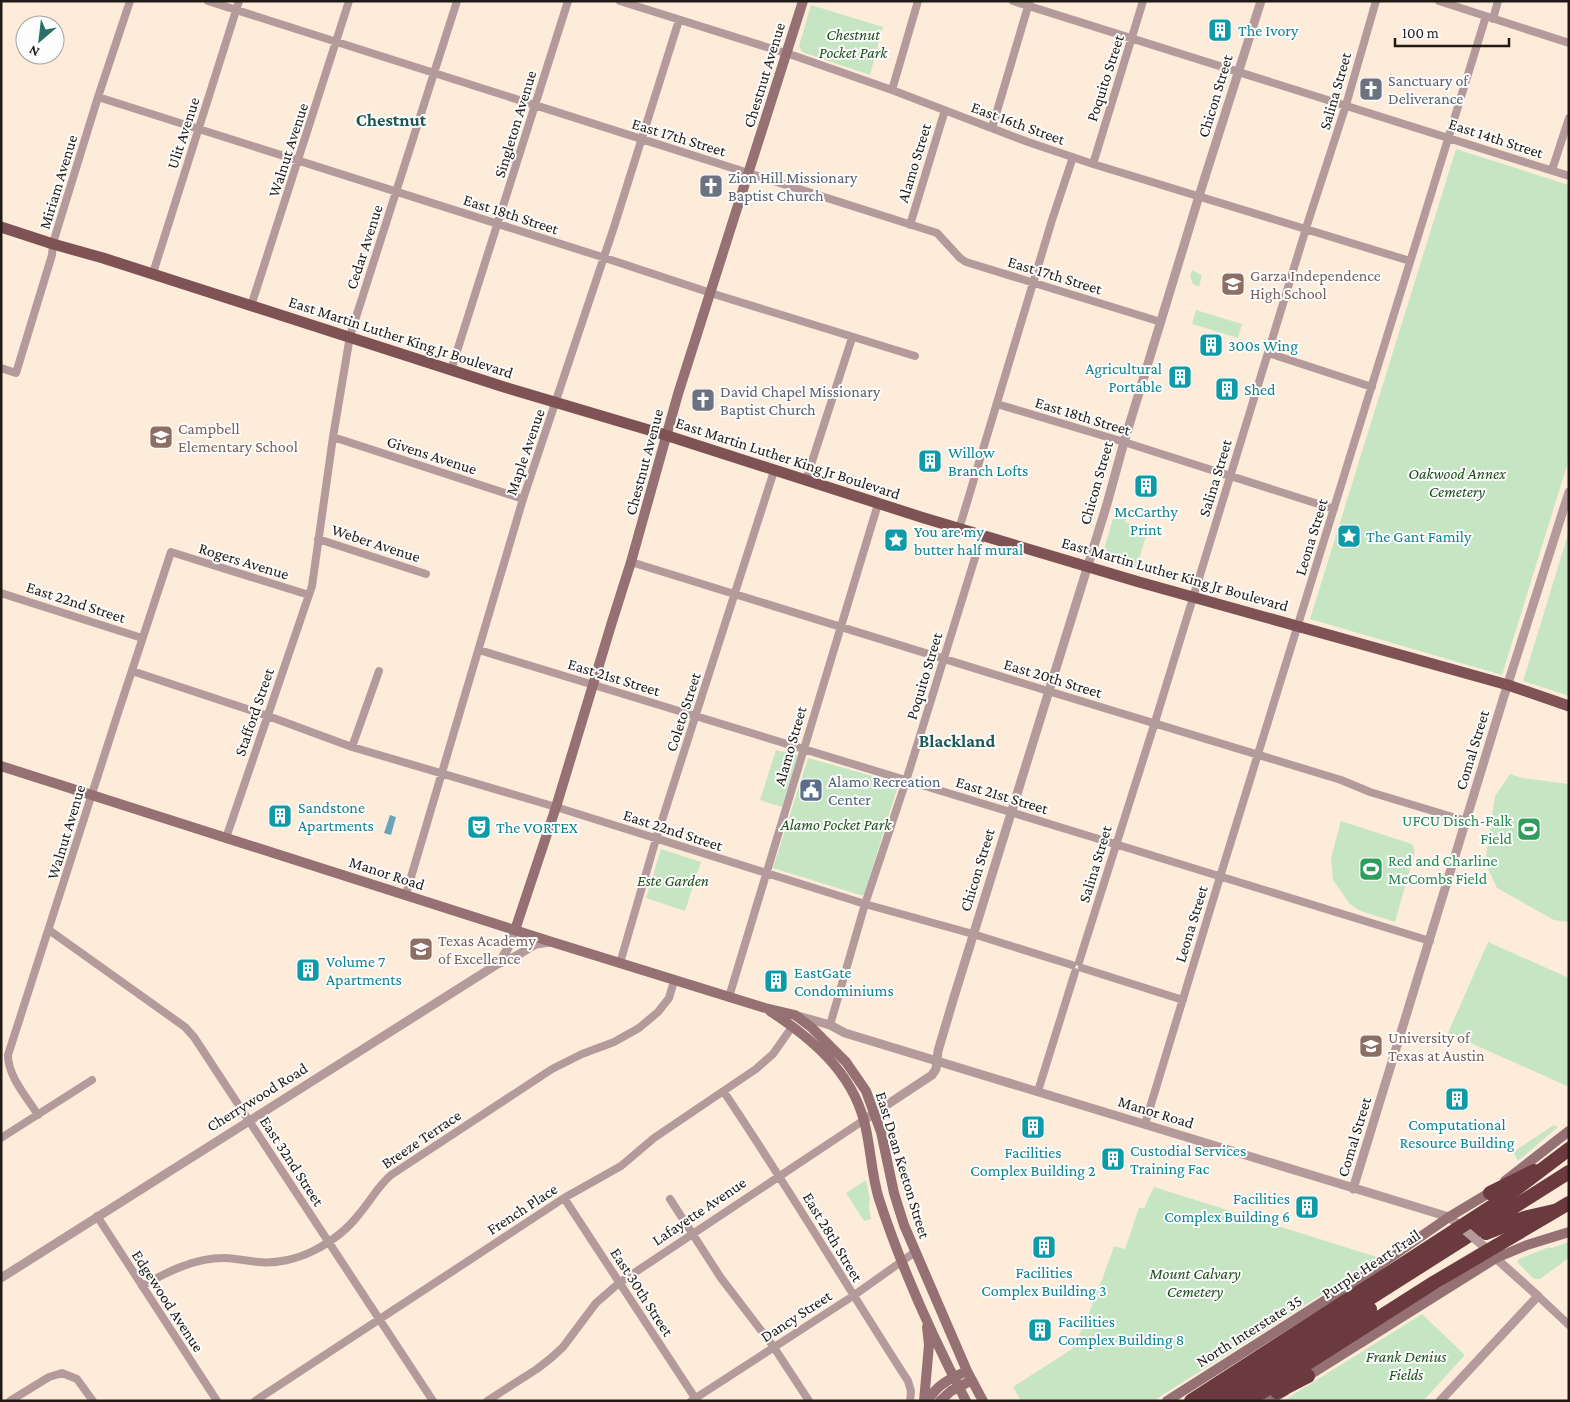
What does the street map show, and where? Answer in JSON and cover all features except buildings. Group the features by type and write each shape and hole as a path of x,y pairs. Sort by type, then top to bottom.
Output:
{"highway":[{"path":"1494,1197 1569,1149"},
{"name":"Purple Heart Trail","path":"1191,1401 1367,1289 1494,1197 1569,1155"},
{"name":"Purple Heart Trail","path":"1208,1401 1569,1172"},
{"path":"1227,1401 1486,1233 1569,1182"},
{"path":"1248,1401 1435,1282 1569,1204"},
{"path":"1486,1233 1524,1218 1569,1208"},
{"path":"1261,1401 1308,1376"},
{"path":"1195,1401 1232,1386"}],"main road":[{"name":"Chestnut Avenue","path":"515,930 556,807 631,562 668,428 803,1"},
{"name":"East Martin Luther King Jr Boulevard","path":"1,227 153,273 451,370 667,436 959,529 1192,597 1508,685 1569,706"},
{"name":"Manor Road","path":"1,766 674,981 765,1008"},
{"name":"East Dean Keeton Street","path":"765,1008 795,1015 823,1037 846,1062 866,1091 881,1132 894,1193 915,1252 969,1375 984,1401"},
{"name":"East Dean Keeton Street","path":"765,1008 816,1046 838,1069 856,1097 864,1120 879,1198 923,1312 966,1401"},
{"name":"North Interstate 35","path":"1167,1401 1368,1274 1449,1217 1494,1197 1569,1131"},
{"path":"1268,1401 1496,1258 1527,1245 1569,1232"},
{"path":"923,1312 929,1332 924,1401"},
{"path":"928,1401 935,1390 954,1377 969,1375"},
{"path":"940,1401 969,1375"}],"street":[{"name":"Miriam Avenue","path":"1,368 16,373 98,97 130,1"},
{"name":"East 17th Street","path":"208,1 937,233 966,262 1161,322"},
{"name":"Ulit Avenue","path":"153,273 239,1"},
{"name":"Walnut Avenue","path":"251,306 299,161 348,1"},
{"name":"Cedar Avenue","path":"309,596 350,336 457,1"},
{"name":"Singleton Avenue","path":"451,370 499,224 568,1"},
{"name":"East 16th Street","path":"620,1 892,90 1093,164 1410,262"},
{"path":"892,90 918,1"},
{"name":"East 14th Street","path":"1014,1 1029,4 1238,72 1448,136 1569,176"},
{"name":"Poquito Street","path":"1093,164 1143,1"},
{"name":"Chicon Street","path":"937,1060 938,1051 973,934 1199,196 1261,1"},
{"name":"Salina Street","path":"1038,1091 1346,105 1376,1"},
{"path":"1439,1 1569,43"},
{"name":"Leona Street","path":"1145,1124 1448,136 1489,18 1498,1"},
{"path":"992,128 1029,4"},
{"name":"Maple Avenue","path":"406,894 523,500 604,258 679,20"},
{"name":"East 18th Street","path":"98,97 710,293 915,356"},
{"name":"Alamo Street","path":"910,225 945,110"},
{"path":"1552,170 1569,118"},
{"path":"959,529 1073,157"},
{"path":"806,480 852,338"},
{"path":"1268,353 1372,386"},
{"name":"East 18th Street","path":"997,404 1334,509"},
{"name":"Givens Avenue","path":"333,438 523,500"},
{"name":"Coleto Street","path":"620,963 656,839 774,471"},
{"name":"Comal Street","path":"1353,1189 1569,492"},
{"name":"Alamo Street","path":"729,997 878,504"},
{"name":"Poquito Street","path":"830,1026 865,904 906,781 982,536"},
{"name":"Weber Avenue","path":"318,539 426,574"},
{"name":"Walnut Avenue","path":"38,1115 13,1075 8,1062 8,1055 171,552"},
{"name":"Rogers Avenue","path":"171,552 309,596"},
{"name":"East 20th Street","path":"631,562 944,658 1048,692 1154,722 1342,780 1370,792 1466,821"},
{"name":"East 22nd Street","path":"1,593 142,638"},
{"name":"Stafford Street","path":"226,838 309,596"},
{"name":"East 21st Street","path":"479,650 1430,941"},
{"name":"East 22nd Street","path":"132,671 268,716 352,747 556,807 865,904 973,934 1182,1000"},
{"path":"352,747 379,671"},
{"name":"East 32nd Street","path":"49,930 190,1032 433,1401"},
{"name":"Cherrywood Road","path":"1,1278 496,965 508,950 515,930"},
{"path":"496,965 536,944 552,942"},
{"name":"Breeze Terrace","path":"142,1286 165,1273 196,1261 224,1258 272,1263 299,1257 314,1251 329,1242 353,1222 381,1184 391,1175 552,1068 614,1042 639,1028 658,1012 669,998 674,981"},
{"name":"Manor Road","path":"795,1015 830,1026 844,1033 1449,1217 1538,1296"},
{"name":"French Place","path":"255,1401 564,1198 621,1166 654,1138 756,1069 773,1054 792,1027"},
{"name":"Lafayette Avenue","path":"487,1401 551,1358 575,1332 596,1303 619,1283 932,1075 936,1069 937,1060"},
{"path":"1,1138 92,1080"},
{"name":"East 28th Street","path":"724,1092 780,1176 853,1296 908,1381 911,1390 911,1400"},
{"name":"East 30th Street","path":"564,1198 695,1400"},
{"path":"670,1199 721,1278 774,1346 809,1401"},
{"name":"Edgewood Avenue","path":"97,1216 217,1401"},
{"name":"Dancy Street","path":"695,1400 774,1346 853,1296 915,1252"},
{"path":"1440,1401 1538,1296 1569,1325"},
{"path":"10,1401 49,1377 62,1372 77,1379 94,1401"}],"green space":[{"name":"Chestnut Pocket Park","path":"811,5 883,27 870,75 802,52 799,46"},
{"name":"Oakwood Annex Cemetery","path":"1456,149 1569,185 1569,459 1502,675 1310,619"},
{"path":"1192,270 1202,275 1199,287 1193,284 1190,276"},
{"path":"1196,310 1242,324 1238,338 1192,324"},
{"path":"1116,509 1127,513 1125,522 1148,529 1136,569 1101,559"},
{"path":"1569,531 1569,696 1523,681"},
{"path":"776,750 798,755 782,807 760,800"},
{"name":"Alamo Pocket Park","path":"808,758 894,782 898,786 864,895 773,868"},
{"name":"UFCU Disch-Falk Field","path":"1510,774 1522,778 1569,784 1569,922 1554,920 1497,888 1485,862 1495,796"},
{"name":"Red and Charline McCombs Field","path":"1341,821 1412,844 1415,851 1395,922 1358,910 1349,903 1333,880 1331,858"},
{"name":"Este Garden","path":"661,849 701,862 685,911 646,898"},
{"path":"1488,942 1569,978 1569,1082 1567,1086 1448,1033"},
{"path":"1554,1125 1558,1127 1518,1161 1513,1152"},
{"path":"866,1180 870,1198 871,1219 864,1221 846,1193"},
{"name":"Mount Calvary Cemetery","path":"1154,1187 1380,1258 1153,1401 1021,1401 1013,1387 1072,1349 1086,1321 1093,1303 1092,1299 1102,1280 1114,1246 1125,1249 1139,1208 1144,1208"},
{"path":"1569,1242 1569,1258 1540,1279 1534,1279 1517,1262 1519,1259 1549,1247"},
{"name":"Frank Denius Fields","path":"1422,1314 1465,1355 1423,1401 1283,1401"}],"water":[{"path":"390,815 396,817 391,835 384,833"}],"place":[{"name":"The Ivory","path":"1220,30"},
{"name":"Sanctuary of Deliverance","path":"1371,89"},
{"name":"Zion Hill Missionary Baptist Church","path":"711,186"},
{"name":"Garza Independence High School","path":"1233,284"},
{"name":"300s Wing","path":"1211,345"},
{"name":"Agricultural Portable","path":"1180,377"},
{"name":"Shed","path":"1227,389"},
{"name":"David Chapel Missionary Baptist Church","path":"703,400"},
{"name":"Campbell Elementary School","path":"161,437"},
{"name":"Willow Branch Lofts","path":"930,461"},
{"name":"McCarthy Print","path":"1146,486"},
{"name":"The Gant Family","path":"1349,536"},
{"name":"You are my butter half mural","path":"896,540"},
{"name":"Alamo Recreation Center","path":"811,790"},
{"name":"Sandstone Apartments","path":"280,816"},
{"name":"The VORTEX","path":"479,827"},
{"name":"UFCU Disch-Falk Field","path":"1529,829"},
{"name":"Red and Charline McCombs Field","path":"1371,869"},
{"name":"Texas Academy of Excellence","path":"421,949"},
{"name":"Volume 7 Apartments","path":"308,970"},
{"name":"EastGate Condominiums","path":"776,981"},
{"name":"University of Texas at Austin","path":"1371,1046"},
{"name":"Computational Resource Building","path":"1457,1099"},
{"name":"Facilities Complex Building 2","path":"1033,1127"},
{"name":"Custodial Services Training Fac","path":"1113,1159"},
{"name":"Facilities Complex Building 6","path":"1307,1207"},
{"name":"Facilities Complex Building 3","path":"1044,1247"},
{"name":"Facilities Complex Building 8","path":"1040,1330"}],"district":[{"name":"Chestnut","path":"391,120"},
{"name":"Blackland","path":"957,741"}]}
